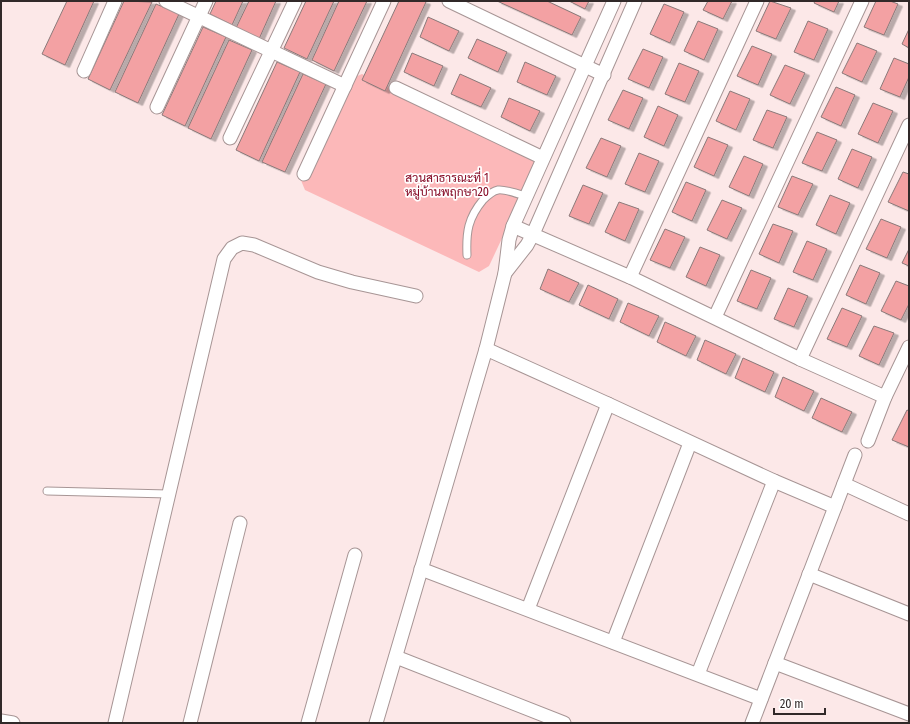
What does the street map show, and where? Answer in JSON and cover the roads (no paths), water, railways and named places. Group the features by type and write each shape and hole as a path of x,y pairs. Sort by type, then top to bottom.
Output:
{"street":[{"path":"84,70 115,1"},
{"path":"166,1 345,86"},
{"path":"157,107 206,1"},
{"path":"230,138 295,1"},
{"path":"304,174 384,1"},
{"path":"449,1 472,6 584,66 604,75"},
{"path":"376,723 486,349 505,273 509,240 513,226 614,1"},
{"path":"505,273 527,245 533,234 604,75 635,1"},
{"path":"630,277 757,1"},
{"path":"715,317 862,1"},
{"path":"396,88 543,158"},
{"path":"800,359 909,125"},
{"path":"513,226 630,277 800,359 885,397"},
{"path":"114,723 224,259 232,248 242,243 254,245 318,272 352,282 416,296"},
{"path":"868,441 885,397 909,348"},
{"path":"486,349 690,443 835,507"},
{"path":"528,609 608,404"},
{"path":"613,642 690,443"},
{"path":"752,723 855,455"},
{"path":"698,674 774,481"},
{"path":"844,484 909,514"},
{"path":"190,723 240,523"},
{"path":"308,723 355,555"},
{"path":"421,569 761,699"},
{"path":"809,574 909,614"},
{"path":"396,658 564,723"},
{"path":"775,663 909,714"},
{"path":"1,721 13,723"}],"lane":[{"path":"467,255 466,238 469,223 475,210 489,194 498,190 526,196"},
{"path":"48,491 168,494"}],"park label":[{"name":"สวนสาธารณะที่ 1 หมู่บ้านพฤกษา20","path":"447,185"}]}
